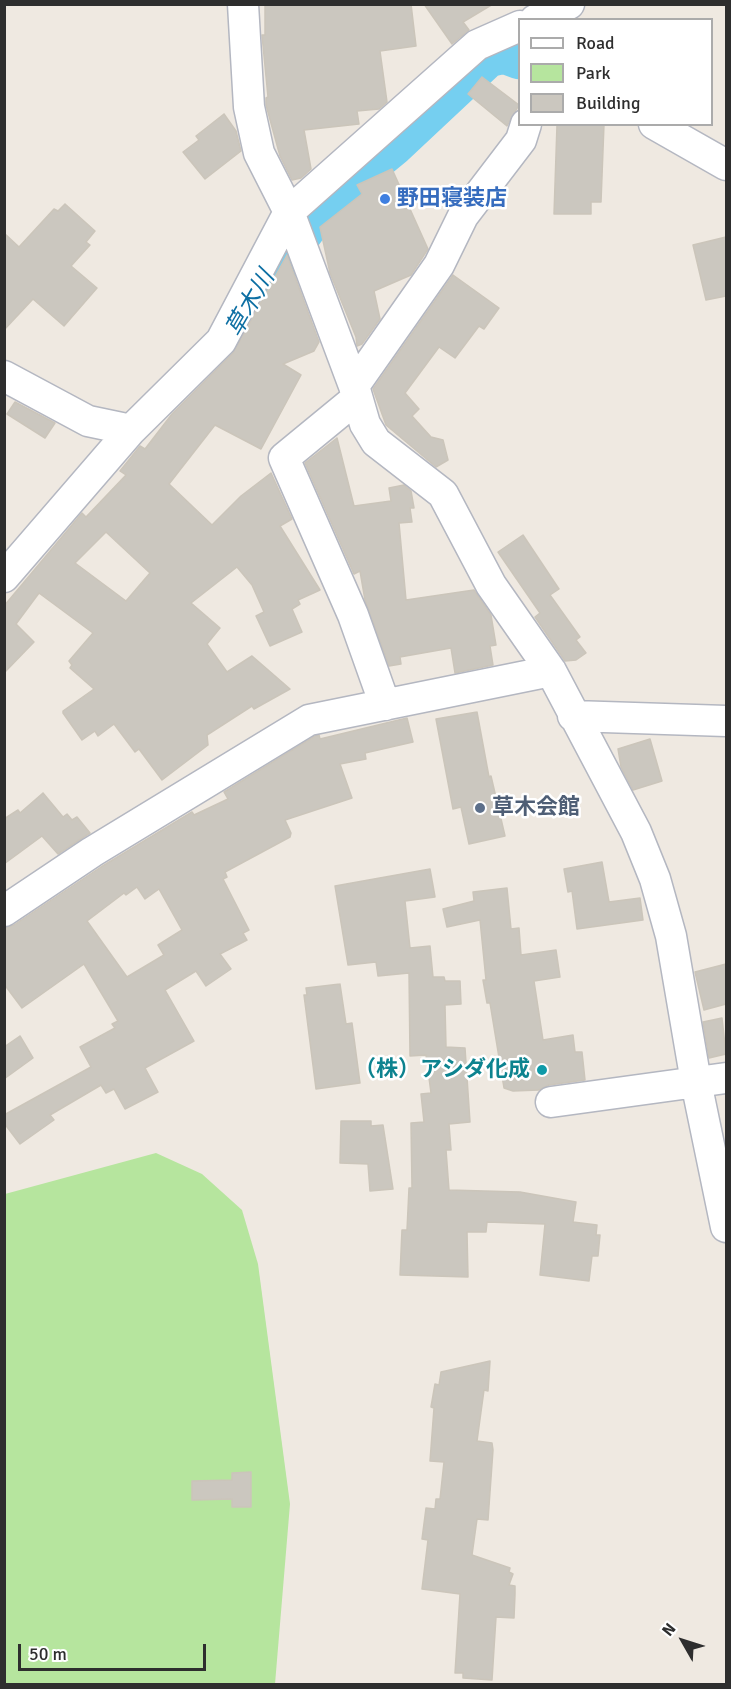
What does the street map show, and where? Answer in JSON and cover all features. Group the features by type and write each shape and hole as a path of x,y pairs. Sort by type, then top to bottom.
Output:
{"street":[{"path":"243,4 249,107 258,153 294,227 356,392 365,424 376,442 443,494 491,585 551,671 636,832 655,879 671,936 696,1082 726,1227"},
{"path":"4,577 131,430 221,341 294,227 477,45 518,28"},
{"path":"385,705 353,615 284,458 356,392 439,265 463,216 521,140 525,126"},
{"path":"658,126 726,165"},
{"path":"4,376 88,421 131,430"},
{"path":"4,911 92,852 309,720 551,671"},
{"path":"573,716 726,721"},
{"path":"551,1102 726,1078"}],"green space":[{"path":"156,1153 202,1174 242,1210 258,1264 290,1504 275,1684 5,1684 5,1194"}],"building":[{"path":"265,4 411,4 416,46 380,51 387,102 379,109 357,111 359,124 304,130 311,169 301,178 292,180 280,156 266,105 268,97 262,35 265,35"},
{"path":"424,4 493,4 463,22 469,30 452,44"},
{"path":"482,77 518,104 518,107 507,126 468,94"},
{"path":"224,114 236,131 241,151 205,179 183,152 199,140 196,136"},
{"path":"557,126 604,126 601,202 591,202 591,214 554,214"},
{"path":"392,169 428,249 411,275 374,291 380,319 362,344 357,346 356,337 330,273 320,227 362,194 357,185"},
{"path":"65,204 95,231 86,242 90,245 71,266 97,288 64,326 33,299 4,330 4,233 19,247 54,209 58,211"},
{"path":"726,237 726,296 706,300 693,245"},
{"path":"287,255 319,342 314,351 283,364 301,375 261,449 215,425 169,484 212,525 241,496 271,473 292,519 280,526 320,590 298,600 300,604 292,609 302,632 270,646 256,616 264,612 252,585 237,567 191,603 220,628 207,644 227,672 252,656 290,689 254,709 252,706 207,735 208,745 162,780 139,749 135,752 114,724 98,736 95,731 82,740 63,713 94,689 70,668 72,665 69,661 93,633 39,593 16,624 34,642 4,673 4,606 82,513 86,517 126,475 120,471 140,446 145,449 172,414 233,353","holes":["106,532 150,573 126,601 75,563"]},
{"path":"453,275 499,308 484,329 479,326 455,358 439,347 405,393 419,409 412,416 431,437 443,440 448,460 436,467 386,425 373,389"},
{"path":"15,402 55,423 45,438 7,414"},
{"path":"337,438 354,506 391,501 389,488 404,485 411,491 414,508 410,508 412,522 399,523 406,600 474,590 491,615 496,645 490,646 493,665 455,673 451,648 400,657 401,664 389,666 365,600 360,571 354,574 305,463"},
{"path":"523,535 559,589 550,595 580,637 576,640 586,653 576,660 565,661 535,617 540,613 498,552"},
{"path":"477,712 489,777 491,776 505,836 469,844 461,807 453,809 436,719"},
{"path":"407,718 413,742 365,753 366,759 340,764 352,798 285,820 291,833 290,837 225,872 227,877 223,879 249,930 243,933 247,940 220,954 231,969 206,986 196,971 165,990 194,1041 145,1068 158,1092 125,1109 114,1089 106,1093 101,1085 50,1115 54,1120 20,1144 4,1123 4,1115 91,1067 80,1047 115,1028 112,1024 118,1021 84,964 22,1008 4,984 4,928 14,925 101,867 192,812 194,815 228,799 224,792 315,736 319,735 320,739","holes":["137,887 145,899 159,889 182,930 158,945 164,955 127,977 87,921 124,893 126,895"]},
{"path":"650,739 662,781 633,790 621,767 618,749"},
{"path":"43,793 63,817 67,814 72,820 77,817 90,833 58,854 42,836 4,864 4,819 18,810 20,813"},
{"path":"602,862 609,902 640,898 643,920 577,929 572,891 568,892 564,869"},
{"path":"430,869 435,897 405,901 410,948 430,946 433,977 444,977 445,981 460,981 461,1004 445,1005 446,1047 465,1048 470,1122 449,1124 451,1150 446,1150 449,1190 520,1192 576,1202 573,1222 597,1225 596,1235 600,1235 598,1256 592,1256 589,1281 540,1275 545,1224 487,1222 486,1232 467,1232 468,1277 400,1275 402,1230 407,1230 409,1188 412,1188 411,1123 424,1122 421,1094 431,1093 426,1055 410,1056 409,973 378,976 376,962 348,965 335,886"},
{"path":"507,888 511,929 519,928 521,955 556,950 560,977 534,981 543,1040 573,1035 575,1052 582,1052 585,1080 549,1085 539,1090 513,1091 504,1088 490,1003 487,1003 483,980 486,980 480,920 447,927 443,909 474,901 473,892"},
{"path":"726,964 726,1004 704,1010 695,972"},
{"path":"340,984 346,1024 352,1023 360,1083 316,1089 304,995 307,995 306,988"},
{"path":"722,1018 726,1054 709,1058 703,1022"},
{"path":"20,1036 33,1058 4,1079 4,1047"},
{"path":"341,1121 371,1121 371,1126 383,1125 393,1189 370,1191 368,1164 340,1163"},
{"path":"490,1361 488,1391 484,1390 477,1441 492,1443 493,1450 488,1520 477,1519 472,1555 510,1568 509,1572 513,1574 509,1585 515,1586 514,1618 496,1617 492,1680 463,1678 463,1673 455,1673 460,1594 422,1589 428,1540 422,1539 426,1508 435,1509 436,1499 440,1499 444,1462 430,1461 434,1408 431,1407 435,1384 439,1385 441,1372"},
{"path":"251,1472 251,1507 232,1507 232,1499 192,1500 192,1481 232,1480 232,1473"}],"waterway":[{"name":"草木川","path":"272,270 325,199 392,144 487,55 504,51 518,56"}],"place":[{"name":"野田寝装店","path":"385,199"},
{"name":"草木会館","path":"480,808"},
{"name":"（株）アシダ化成","path":"542,1070"}]}
